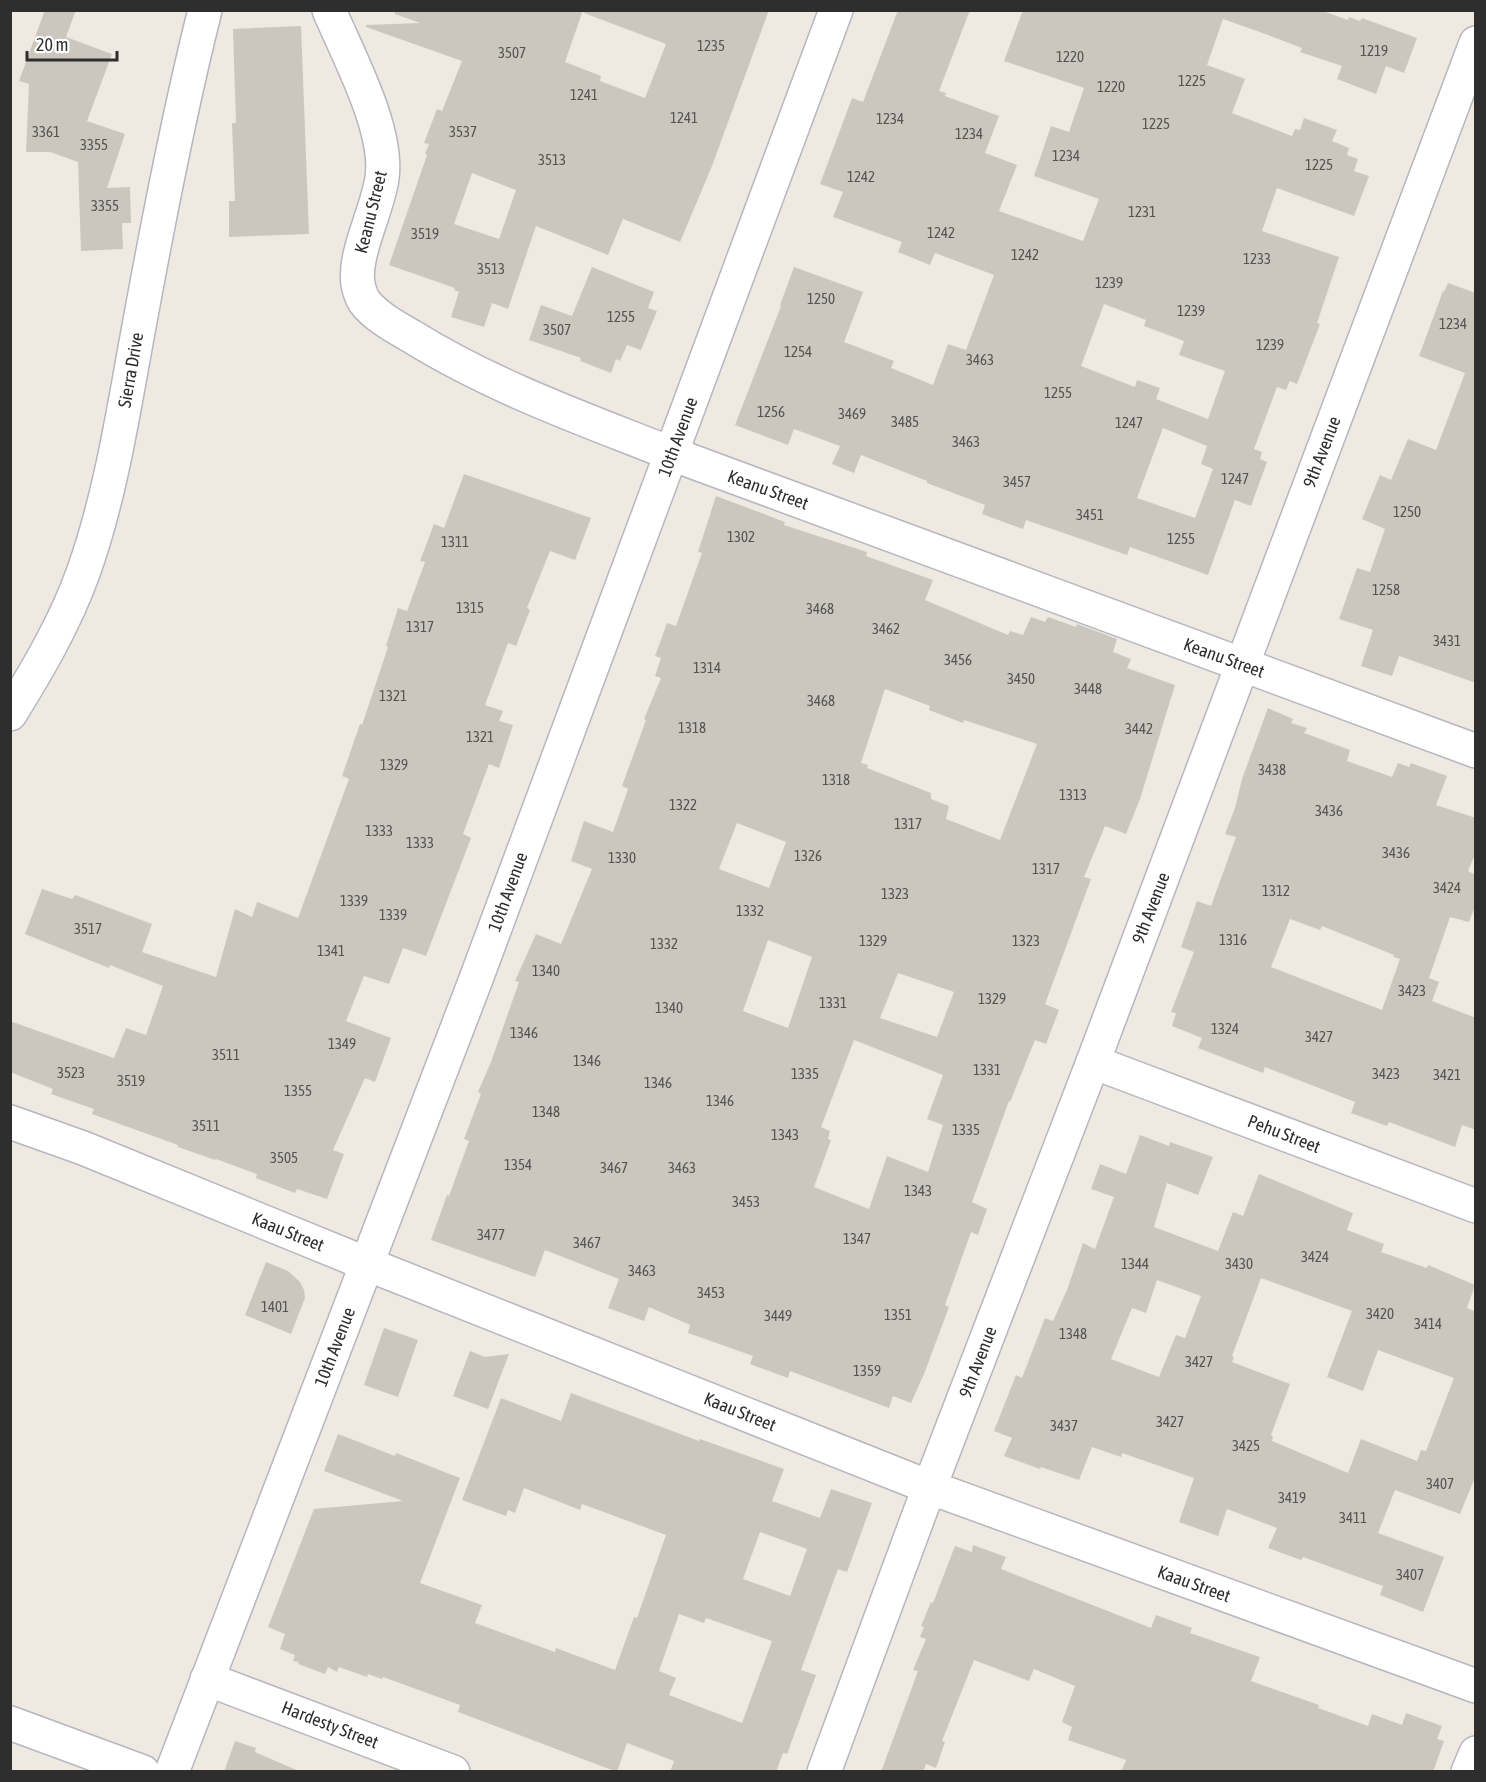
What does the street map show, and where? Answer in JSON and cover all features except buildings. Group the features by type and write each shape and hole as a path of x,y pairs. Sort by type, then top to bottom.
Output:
{"street":[{"name":"Sierra Drive","path":"10,714 43,660 69,608 83,573 108,490 159,222 205,10"},
{"name":"Keanu Street","path":"329,10 369,103 383,161 375,208 358,266 358,286 365,301 386,320 446,357 545,404 672,454 1476,751"},
{"name":"10th Avenue","path":"172,1772 476,979 836,10"},
{"name":"9th Avenue","path":"824,1772 929,1487 1093,1062 1476,43"},
{"name":"Pehu Street","path":"1093,1062 1476,1206"},
{"name":"Kaau Street","path":"10,1122 83,1148 367,1264 929,1487 1476,1686"},
{"name":"Hardesty Street","path":"207,1679 453,1772"},
{"path":"10,1723 143,1772"},
{"path":"1468,1772 1476,1753"}]}
